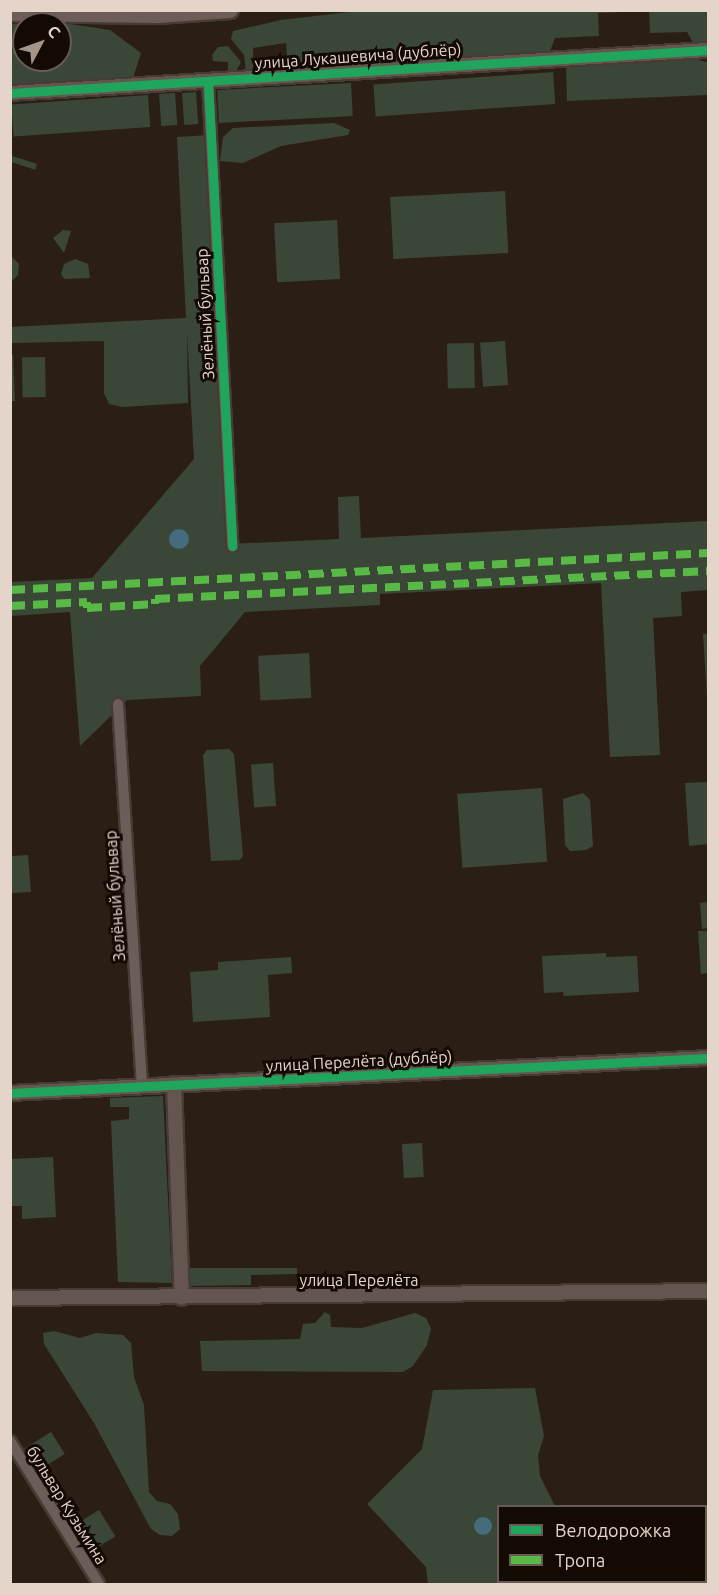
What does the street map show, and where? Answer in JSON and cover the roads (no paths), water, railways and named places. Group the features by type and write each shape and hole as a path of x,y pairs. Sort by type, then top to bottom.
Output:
{"main road":[{"path":"10,12 21,10"},
{"path":"10,12 148,15 230,10"}],"street":[{"name":"улица Лукашевича (дублёр)","path":"10,93 708,50"},
{"name":"Зелёный бульвар","path":"208,81 232,546"},
{"name":"Зелёный бульвар","path":"118,704 142,1086"},
{"name":"улица Перелёта (дублёр)","path":"10,1093 708,1058"},
{"path":"174,1084 182,1298"},
{"name":"улица Перелёта","path":"10,1298 708,1291"},
{"name":"бульвар Кузьмина","path":"10,1442 99,1584"}],"water":[{"path":"179,529 186,532 189,539 186,546 179,549 172,546 169,539 172,532"},
{"path":"483,1517 489,1520 492,1526 489,1532 483,1535 477,1532 474,1526 477,1520"}]}
